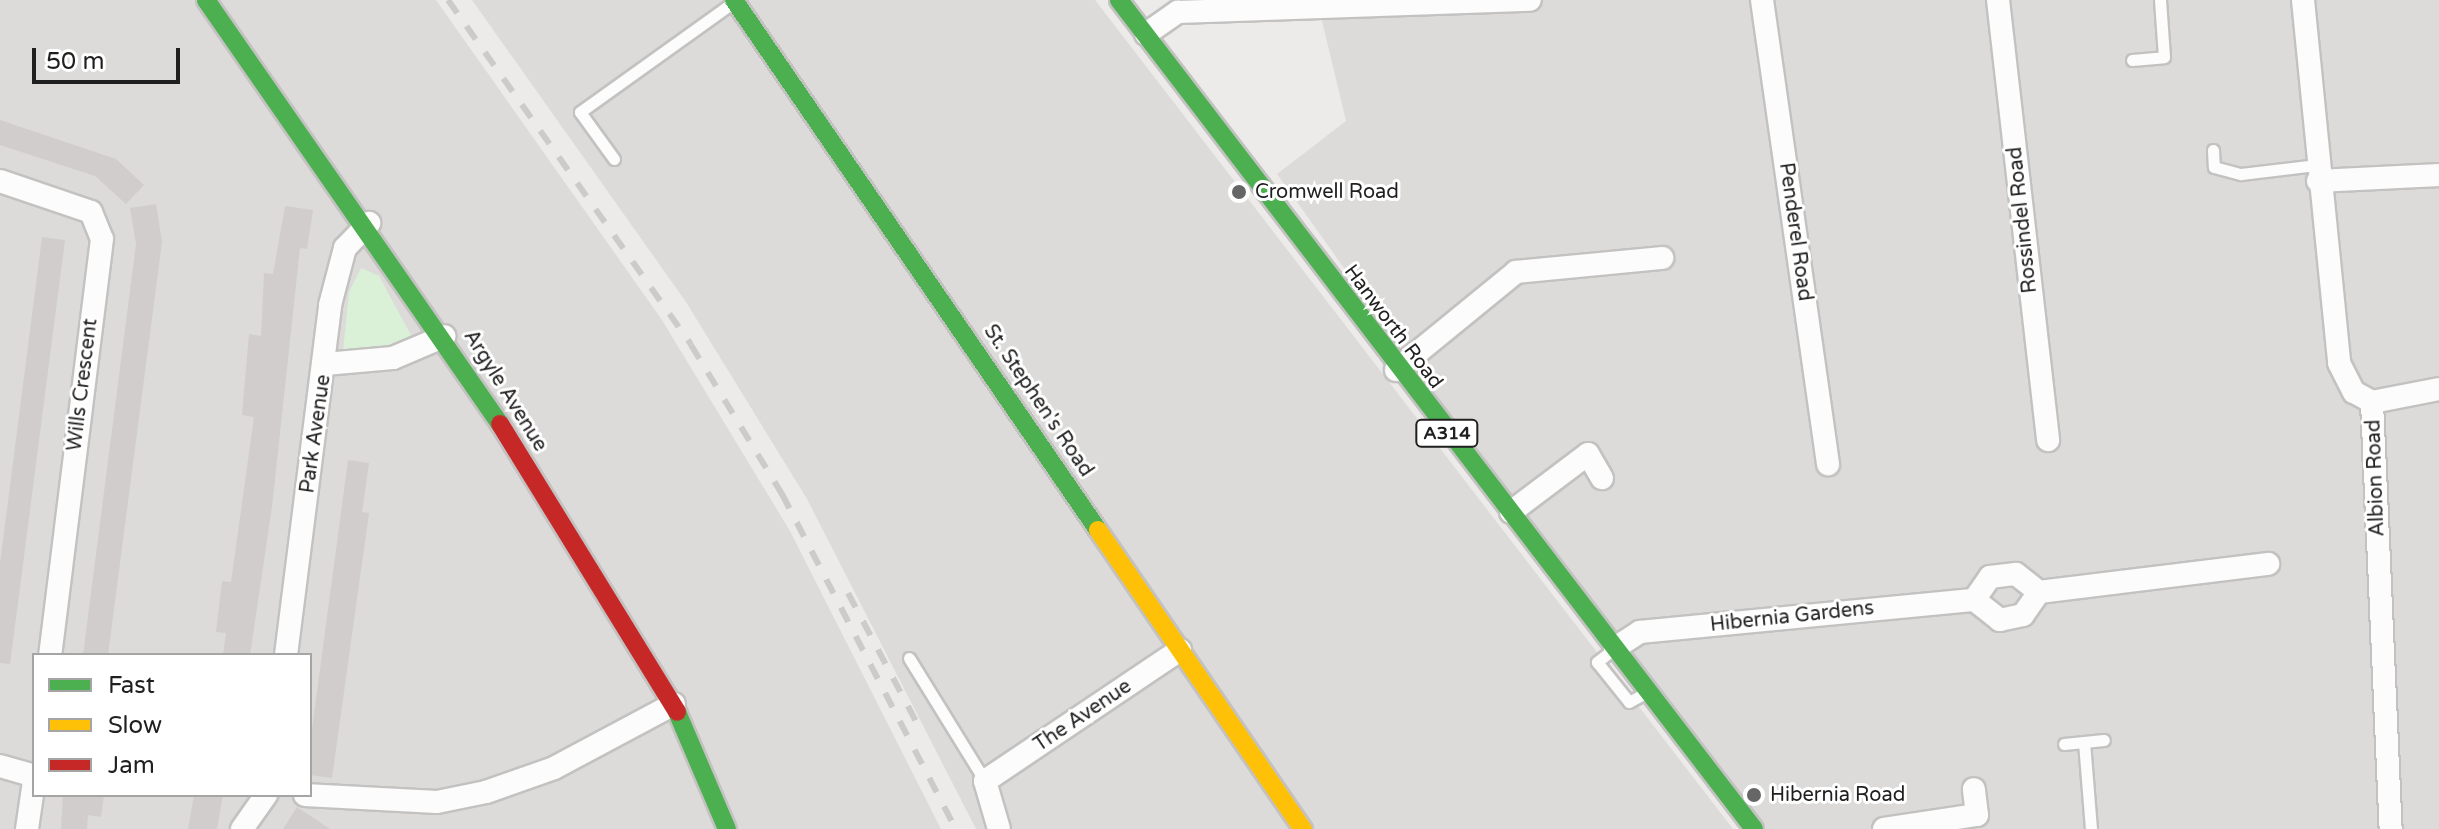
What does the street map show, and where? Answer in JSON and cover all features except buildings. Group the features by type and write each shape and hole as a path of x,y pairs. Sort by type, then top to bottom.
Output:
{"street":[{"name":"Hanworth Road","path":"1119,0 1396,370 1511,512 1754,829"},
{"path":"1146,34 1178,12 1256,6 1530,0"},
{"name":"Penderel Road","path":"1762,0 1828,464"},
{"name":"Rossindel Road","path":"1998,0 2048,440"},
{"name":"Albion Road","path":"2303,0 2317,173 2339,363 2354,392 2372,402 2391,829"},
{"name":"Argyle Avenue","path":"204,1 369,223 445,336 674,704 727,829"},
{"name":"St. Stephen's Road","path":"735,1 1303,829"},
{"path":"2317,173 2439,175"},
{"name":"Wills Crescent","path":"0,181 91,212 102,239 50,653"},
{"name":"Park Avenue","path":"286,653 325,364 345,248 369,223"},
{"path":"1396,370 1516,272 1662,258"},
{"path":"325,364 393,358 445,336"},
{"path":"2372,402 2439,389"},
{"path":"1511,512 1588,454 1602,478"},
{"path":"2039,592 2023,615 2000,620 1974,600 1990,577 2016,574 2039,592 2268,564"},
{"name":"Hibernia Gardens","path":"1615,648 1640,632 1974,600"},
{"name":"The Avenue","path":"985,781 1180,650"},
{"path":"312,795 437,802 486,792 554,768 674,704"},
{"path":"0,766 32,778"},
{"path":"985,781 999,829"},
{"path":"1884,829 1977,815 1974,789"},
{"path":"27,829 32,793"},
{"path":"242,829 265,797"}],"lane":[{"path":"2132,60 2164,57 2160,0"},
{"path":"614,159 580,112 735,1"},
{"path":"2213,150 2214,167 2241,174 2317,173"},
{"path":"909,658 985,781"},
{"path":"2064,744 2104,740"},
{"path":"2084,742 2091,829"}],"shaded area":[{"path":"0,0 436,0 662,320 790,531 941,829 0,829"},
{"path":"472,0 1095,0 1733,829 976,829 807,499 686,302"},
{"path":"1317,0 2439,0 2439,829 1755,829 1615,648 1277,174 1346,121"}],"green space":[{"path":"361,268 379,276 412,337 385,349 343,351 349,292"}],"railway":[{"path":"448,0 691,345 782,494 956,829"},
{"path":"848,593 921,731"}],"traffic: fast":[{"path":"206,0 500,424"},
{"path":"734,0 1098,530"},
{"path":"1119,0 1754,829"},
{"path":"677,712 727,829"}],"traffic: slow":[{"path":"1098,530 1303,829"}],"traffic: jam":[{"path":"500,424 677,712"}],"place":[{"name":"Cromwell Road","path":"1239,192"},
{"name":"Hibernia Road","path":"1754,795"}]}
